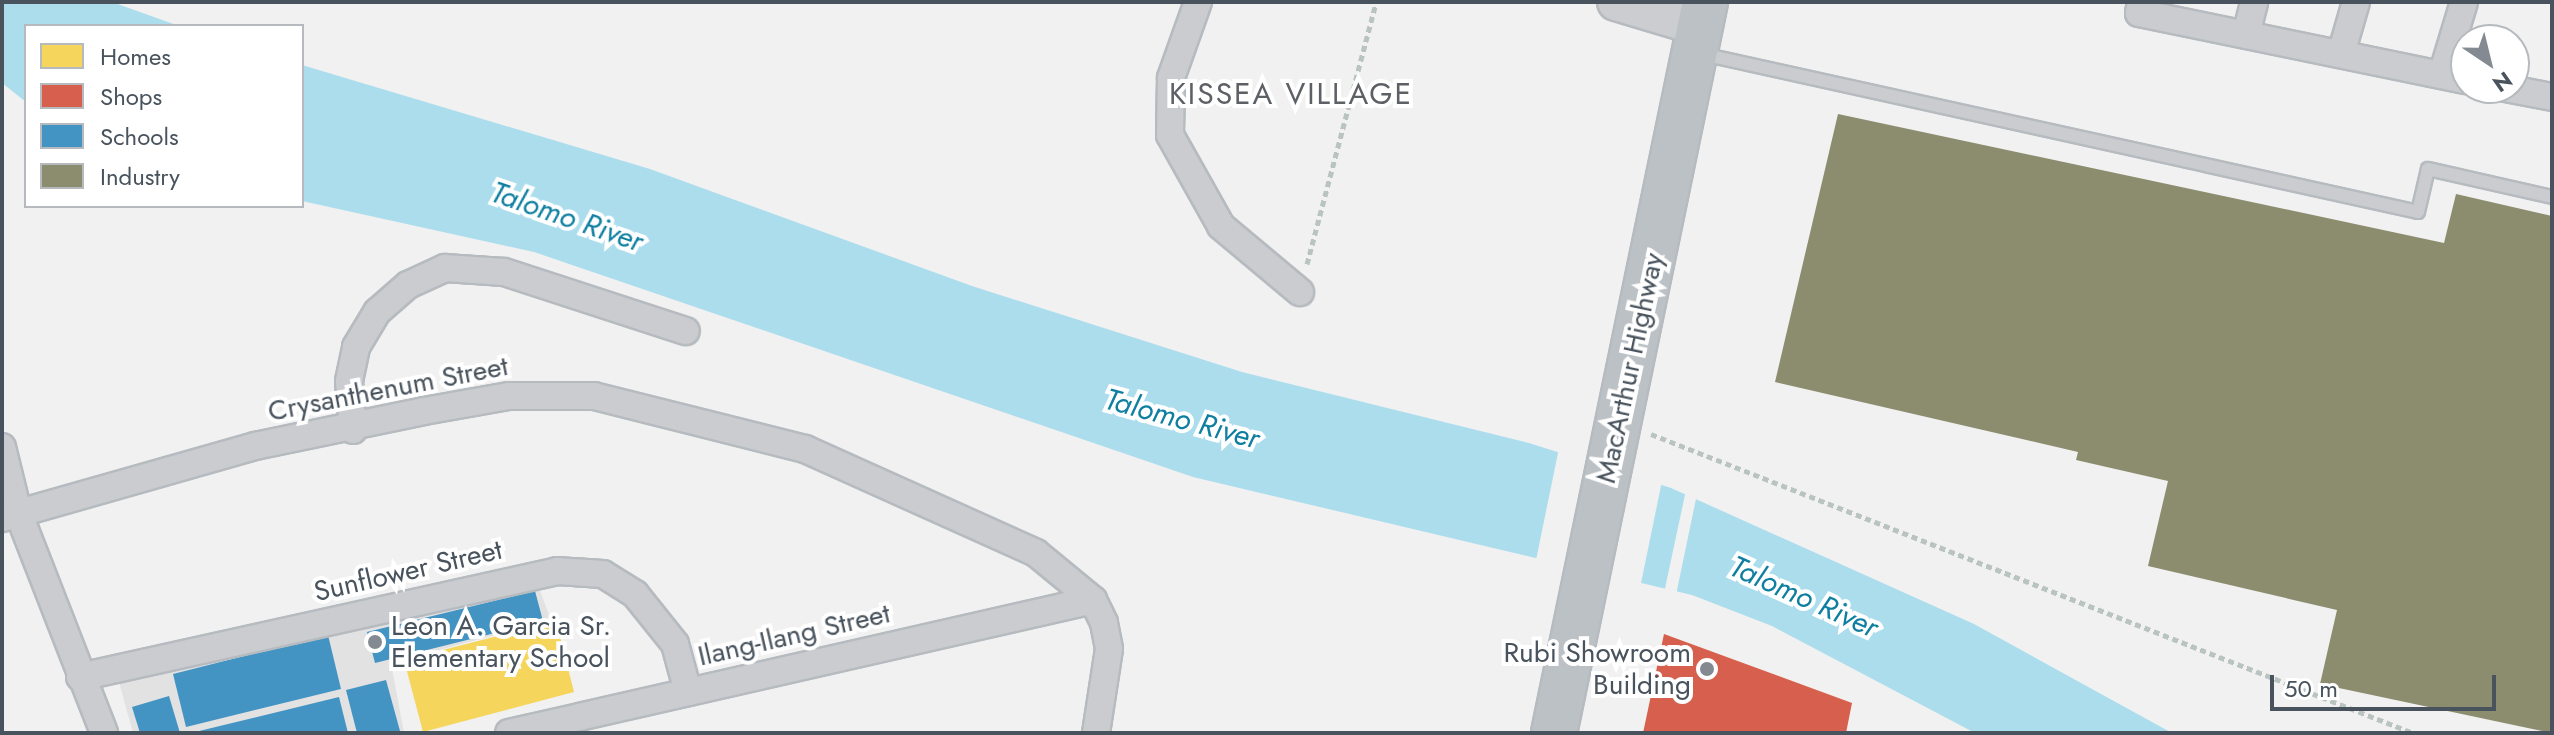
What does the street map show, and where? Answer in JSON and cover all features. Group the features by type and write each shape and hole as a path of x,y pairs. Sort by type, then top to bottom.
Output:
{"highway":[{"name":"MacArthur Highway","path":"1554,733 1700,27"}],"street":[{"path":"1198,2 1171,78 1170,135 1221,226 1300,292"},
{"path":"1616,2 1700,27"},
{"path":"2246,35 2254,2"},
{"path":"2341,54 2356,2"},
{"path":"2461,24 2464,2"},
{"path":"2140,7 2246,35 2450,77"},
{"path":"2530,93 2552,97"},
{"path":"353,430 349,381 356,347 377,312 408,285 445,268 504,272 686,331"},
{"name":"Crysanthenum Street","path":"10,515 255,446 353,430 509,396 594,396 682,414 805,449 1036,553 1093,600"},
{"path":"2,447 10,515 104,733"},
{"name":"Sunflower Street","path":"80,677 557,571 603,574 635,594 675,644 688,692"},
{"path":"1093,600 1109,649 1096,733"},
{"name":"Ilang-Ilang Street","path":"509,733 1093,600"}],"lane":[{"path":"1700,27 2418,212 2428,169 2552,197"}],"path":[{"path":"1300,292 1376,2"},
{"path":"1617,430 1674,438 2413,733"}],"shaded area":[{"name":"Leon A. Garcia Sr. Elementary School","path":"539,588 551,620 391,663 404,733 133,733 117,675"}],"water":[{"path":"2,2 112,2 173,24 24,24 24,100 2,83"},
{"name":"Talomo River","path":"304,66 650,169 972,286 1242,372 1529,443 1671,488 1974,624 2172,733 1975,733 1772,626 1692,595 1193,477 534,252 304,201"}],"pier":[{"path":"1559,448 1662,481 1640,588 1535,565"},
{"path":"1686,490 1697,494 1676,595 1664,593"}],"building: Homes":[{"path":"556,621 574,692 423,732 404,660"}],"building: Shops":[{"name":"Rubi Showroom Building","path":"1664,634 1852,703 1846,733 1643,733"}],"building: Schools":[{"path":"535,591 543,621 375,663 367,632"},
{"path":"328,635 341,689 186,727 173,674"},
{"path":"386,680 400,731 357,733 346,690"},
{"path":"169,696 180,733 140,733 132,707"},
{"path":"339,697 348,733 195,733 195,732"}],"building: Industry":[{"path":"1838,114 2444,243 2456,194 2552,216 2552,733 2320,684 2337,610 2148,566 2168,481 2076,460 2078,452 1775,382"}],"place":[{"name":"Leon A. Garcia Sr. Elementary School","path":"375,642"},
{"name":"Rubi Showroom Building","path":"1707,669"}],"district":[{"name":"KISSEA VILLAGE","path":"1291,94"}]}
